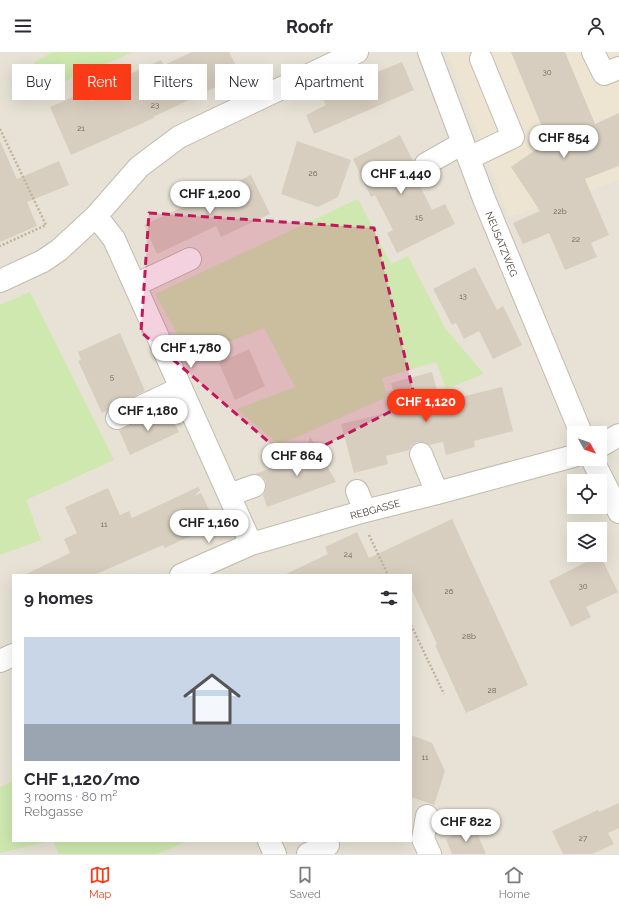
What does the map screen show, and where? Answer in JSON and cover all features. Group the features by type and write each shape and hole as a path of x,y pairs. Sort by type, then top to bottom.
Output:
{"street":[{"path":"0,282 43,261 59,250 96,216 140,166 179,137 357,52"},
{"name":"NEUSATZWEG","path":"429,52 487,206 578,426"},
{"path":"593,52 604,74 619,68"},
{"path":"426,164 514,137 481,59"},
{"path":"96,216 114,239 251,544"},
{"path":"135,285 190,259"},
{"path":"117,418 181,388"},
{"path":"607,442 619,435"},
{"path":"421,454 437,493"},
{"name":"REBGASSE","path":"183,574 251,544 362,512 567,458"},
{"path":"596,466 619,512"},
{"path":"229,495 254,486"},
{"path":"357,491 362,512"},
{"path":"0,661 12,655"},
{"path":"427,816 423,840 430,854"},
{"path":"269,842 275,854"},
{"path":"308,854 328,845"}],"path":[{"path":"0,129 46,225 0,246"},
{"path":"362,512 388,574"},
{"path":"412,627 444,694"}],"highlighted area":[{"path":"149,213 374,228 415,399 292,462 141,332"}],"shaded area":[{"path":"0,52 619,52 619,854 0,854"},
{"path":"447,52 619,52 619,180 509,217"}],"green space":[{"path":"53,52 133,52 105,64 73,64 73,78 65,82 65,64 35,64 34,62"},
{"path":"358,199 391,264 408,256 445,328 484,374 446,389 436,362 382,378 387,397 279,445 237,409 295,387 264,328 190,357 155,294"},
{"path":"30,292 114,460 26,500 41,540 0,555 0,305"},
{"path":"12,781 12,842 46,842 0,853 0,787"},
{"path":"53,842 186,842 157,854 59,854"}],"building":[{"path":"192,52 229,52 235,64 215,64 215,87 207,91 207,64 166,64"},
{"path":"511,52 565,52 595,124 619,113 619,166 585,179 609,235 591,243 597,257 565,270 549,233 523,244 513,223 540,211 511,167 548,141"},
{"path":"161,60 163,64 152,64"},
{"path":"402,62 414,90 314,134 306,115 326,105 324,100 378,100 378,72"},
{"path":"139,70 139,100 189,100 153,117 154,118 71,155 50,107 73,97 73,100 131,100 131,73"},
{"path":"400,135 414,163 415,171 413,172 432,210 445,204 455,224 397,253 387,233 393,230 375,195 371,197 353,159"},
{"path":"0,141 17,179 59,161 69,185 27,202 37,226 0,242"},
{"path":"297,141 351,160 338,197 318,207 281,194"},
{"path":"251,175 270,214 221,237 216,226 157,254 144,225"},
{"path":"475,267 497,310 503,306 522,345 493,359 479,331 464,339 456,323 452,325 433,289"},
{"path":"120,333 145,391 102,413 78,361 81,360 78,352"},
{"path":"249,349 265,386 235,400 219,363"},
{"path":"432,372 440,402 502,387 513,431 474,441 475,447 446,455 443,442 429,445 423,442 417,442 411,446 409,450 386,456 388,464 354,473 341,424 398,410 391,383"},
{"path":"168,411 179,432 130,455 119,430 155,414 157,417"},
{"path":"310,436 336,482 267,507 263,495 266,489 266,481 262,476 255,474 305,456"},
{"path":"198,487 200,490 194,496 201,493 216,524 165,548 163,545 96,574 26,574 70,553 64,539 77,533 65,507 108,488 120,515 129,511 132,518"},
{"path":"452,519 528,685 466,713 435,645 437,644 412,590 412,574 286,574 328,554 325,547 357,532 369,558"},
{"path":"586,562 603,562 618,592 586,607 591,617 571,627 549,581"},
{"path":"412,735 432,743 445,771 434,805 412,797"},
{"path":"619,803 619,828 608,833 614,844 592,854 563,854 552,831 598,810 599,812"},
{"path":"474,826 486,854 452,854 446,839"}]}
